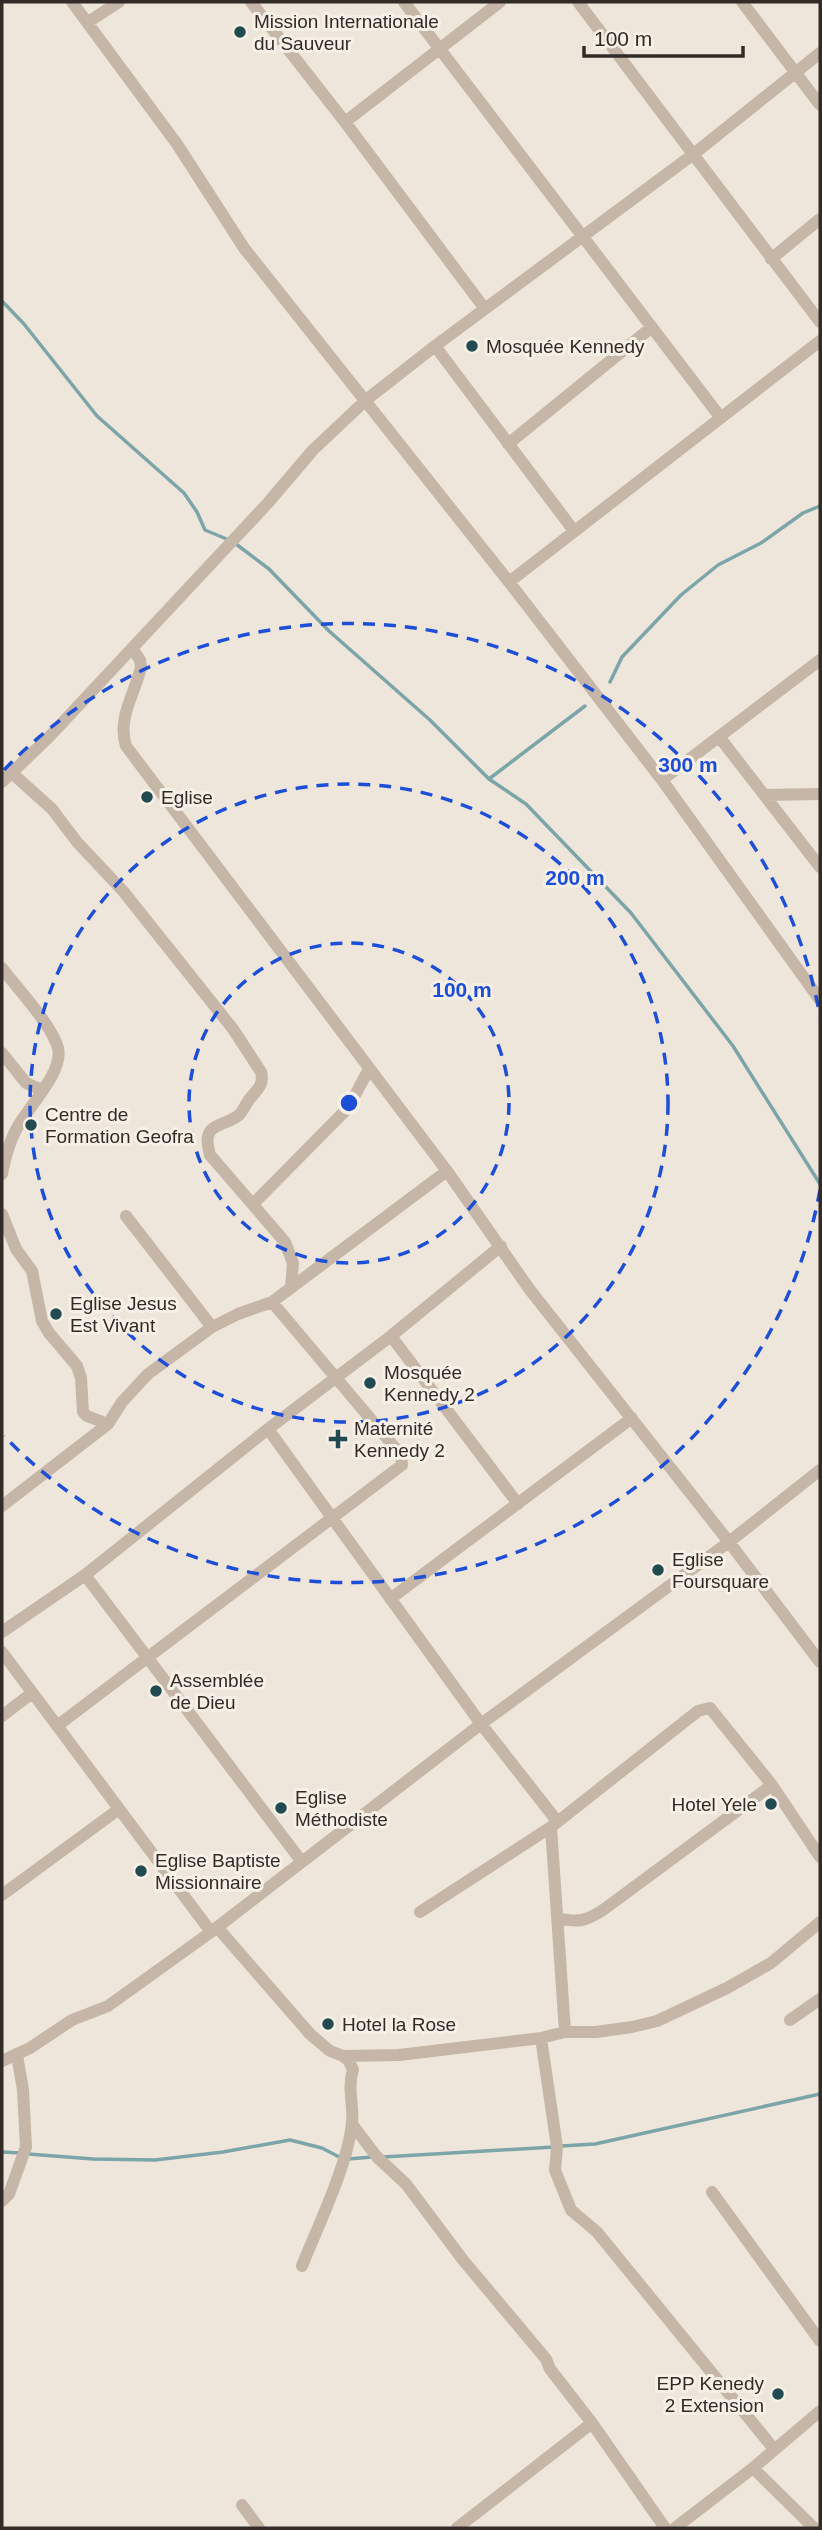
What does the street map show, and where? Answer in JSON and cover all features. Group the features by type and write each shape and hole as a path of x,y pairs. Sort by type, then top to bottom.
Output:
{"street":[{"path":"72,2 177,144 244,248 662,780 820,1000"},
{"path":"88,22 119,2"},
{"path":"251,2 345,121 485,309"},
{"path":"404,2 721,418"},
{"path":"345,121 500,2"},
{"path":"578,2 695,153 820,322"},
{"path":"741,2 820,105"},
{"path":"2,782 49,737 313,450 366,400 695,153 820,53"},
{"path":"771,259 820,219"},
{"path":"508,444 652,327"},
{"path":"509,582 820,341"},
{"path":"435,346 574,531"},
{"path":"132,648 141,660 141,667 123,720 122,734 126,746 447,1171 530,1290 820,1662"},
{"path":"662,780 820,660"},
{"path":"720,738 820,867"},
{"path":"12,773 52,809 77,842 123,891 233,1030 261,1072 262,1084 258,1090 238,1116 211,1130 208,1146 210,1155 285,1242 293,1262 291,1287"},
{"path":"764,795 820,794"},
{"path":"2,968 51,1032 60,1058 12,1137 2,1174"},
{"path":"2,1053 26,1083 42,1090"},
{"path":"253,1204 348,1108 369,1069"},
{"path":"2,1506 108,1424 133,1388 212,1327 272,1302 447,1171"},
{"path":"2,1214 16,1249 32,1271 42,1321 77,1366 81,1378 83,1412 108,1424"},
{"path":"126,1216 212,1327"},
{"path":"2,1632 85,1575 268,1429 391,1336 500,1246"},
{"path":"57,1726 331,1516 402,1465 401,1455 272,1302"},
{"path":"391,1336 518,1504"},
{"path":"390,1599 632,1418"},
{"path":"268,1429 554,1824 565,2032"},
{"path":"2,2061 17,2055 72,2020 108,2006 214,1929 481,1724 729,1542 820,1470"},
{"path":"85,1575 302,1862"},
{"path":"2,1653 119,1809 214,1929 310,2034 330,2052 343,2056 399,2055 541,2038 565,2032 596,2032 657,2021 771,1963 820,1922"},
{"path":"2,1716 32,1693"},
{"path":"419,1912 554,1824 698,1710 710,1708 772,1785 820,1857"},
{"path":"558,1918 585,1921 603,1910 772,1785"},
{"path":"2,1895 119,1809"},
{"path":"790,2020 820,1999"},
{"path":"541,2038 557,2147 555,2171 571,2210 597,2232 774,2449"},
{"path":"2,2201 9,2194 26,2147 23,2090 17,2055"},
{"path":"302,2266 343,2159 352,2124 349,2081 353,2070 343,2056"},
{"path":"352,2124 377,2157 406,2183 463,2260 546,2359 550,2369 592,2423 665,2528"},
{"path":"712,2192 820,2341"},
{"path":"675,2528 753,2468 820,2411"},
{"path":"457,2528 592,2423"},
{"path":"753,2468 814,2528"},
{"path":"242,2505 259,2528"}],"waterway":[{"path":"2,301 24,324 97,416 184,493 205,530 229,540"},
{"path":"610,682 622,657 681,595 718,565 761,543 803,513 820,506"},
{"path":"236,544 269,569 329,631 430,720 489,779 526,804 631,913 733,1046 820,1184"},
{"path":"489,779 585,706"},
{"path":"561,2146 595,2144 820,2094"},
{"path":"28,2154 155,2160 290,2140 322,2148 341,2158"},
{"path":"383,2157 554,2147"},
{"path":"2,2152 21,2153"},
{"path":"348,2159 372,2157"}],"place":[{"name":"Mission Internationale du Sauveur","path":"240,32"},
{"name":"Mosquée Kennedy","path":"472,346"},
{"name":"Eglise","path":"147,797"},
{"name":"Centre de Formation Geofra","path":"31,1125"},
{"name":"Eglise Jesus Est Vivant","path":"56,1314"},
{"name":"Mosquée Kennedy 2","path":"370,1383"},
{"name":"Maternité Kennedy 2","path":"338,1439"},
{"name":"Eglise Foursquare","path":"658,1570"},
{"name":"Assemblée de Dieu","path":"156,1691"},
{"name":"Hotel Yele","path":"771,1804"},
{"name":"Eglise Méthodiste","path":"281,1808"},
{"name":"Eglise Baptiste Missionnaire","path":"141,1871"},
{"name":"Hotel la Rose","path":"328,2024"},
{"name":"EPP Kenedy 2 Extension","path":"778,2394"}]}
